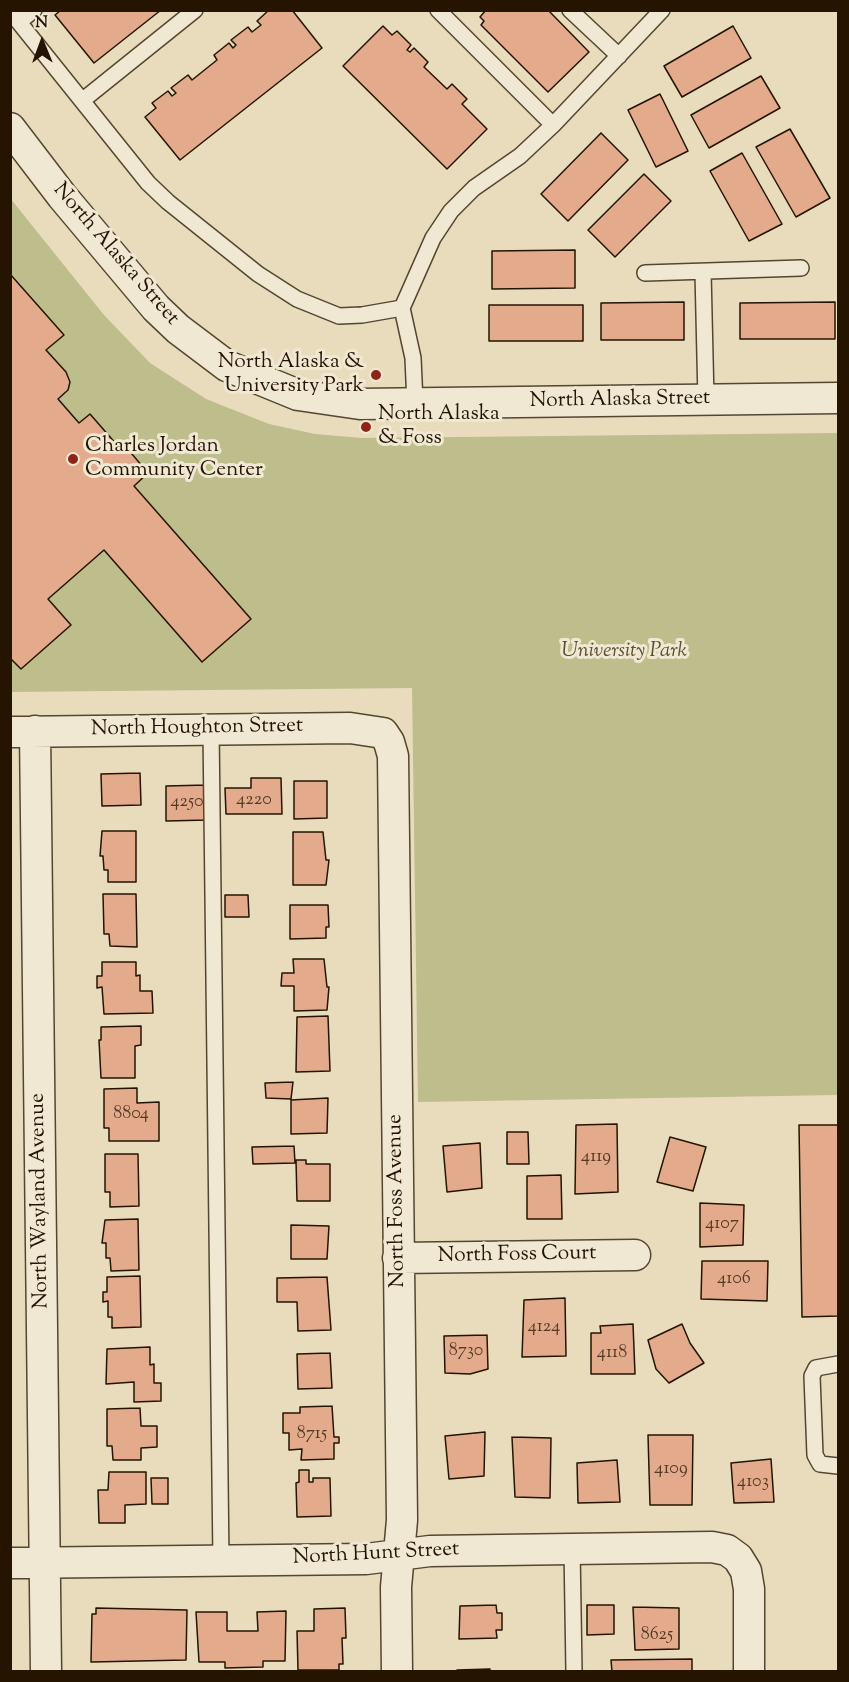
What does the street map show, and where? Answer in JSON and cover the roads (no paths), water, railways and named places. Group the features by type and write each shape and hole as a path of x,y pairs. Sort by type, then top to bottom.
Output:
{"street":[{"name":"North Alaska Street","path":"10,128 62,196 156,308 217,360 243,374 298,395 360,404 838,398"},
{"name":"North Houghton Street","path":"22,731 350,728 383,733"},
{"name":"North Wayland Avenue","path":"22,731 46,1671"},
{"name":"North Foss Avenue","path":"383,733 393,756 402,1520 396,1587 397,1671"},
{"name":"North Foss Court","path":"398,1258 635,1255"},
{"name":"North Hunt Street","path":"10,1563 366,1559 430,1551 712,1547 727,1550 738,1558 746,1570 749,1589 749,1671"}],"lane":[{"path":"34,10 15,17 148,183 168,202 258,274 297,299 339,316 402,308"},
{"path":"83,100 195,10"},
{"path":"438,10 553,125"},
{"path":"570,10 619,56"},
{"path":"415,403 413,358 402,308 416,271 451,211 474,188 520,156 553,125 662,10"},
{"path":"645,273 801,268"},
{"path":"703,272 706,400"},
{"path":"211,729 221,1561"},
{"path":"838,1364 816,1368 812,1376 815,1455 820,1464 838,1466"},
{"path":"572,1548 574,1671"}],"place":[{"name":"North Alaska & University Park","path":"376,375"},
{"name":"North Alaska & Foss","path":"366,427"},
{"name":"Charles Jordan Community Center","path":"73,459"}],"park label":[{"name":"University Park","path":"624,652"}]}
